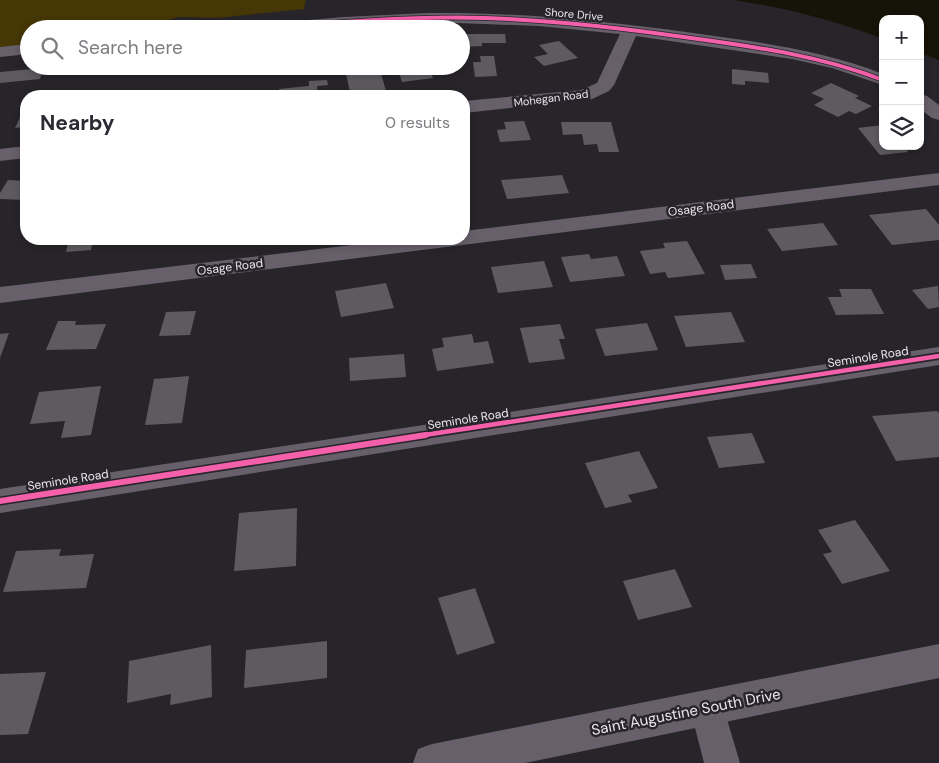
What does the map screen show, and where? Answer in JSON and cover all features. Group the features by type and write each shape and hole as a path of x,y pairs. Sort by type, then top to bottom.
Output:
{"street":[{"name":"Shore Drive","path":"384,20 462,17 579,24 630,30 795,54 848,67 879,79"},
{"name":"Mohegan Road","path":"470,106 557,98 595,92 603,87 608,80 630,30"},
{"path":"0,52 20,50"},
{"path":"924,103 939,114"},
{"path":"0,155 20,153"},
{"name":"Osage Road","path":"470,237 939,179"},
{"name":"Osage Road","path":"0,295 411,245"},
{"name":"Seminole Road","path":"0,501 939,356"},
{"name":"Saint Augustine South Drive","path":"432,763 939,661"},
{"path":"708,708 722,763"}],"shaded area":[{"path":"0,0 306,0 304,9 216,18 179,17 168,20 20,20 20,48 16,51 0,52"},
{"path":"733,0 939,0 939,60 924,54 924,15 879,15 879,38 809,15"}],"building":[{"path":"470,34 505,34 506,43 482,43 482,46 470,47"},
{"path":"559,41 578,58 544,66 534,57 548,54 539,45"},
{"path":"480,56 494,56 497,76 475,77 473,62 481,62"},
{"path":"732,69 768,73 769,83 745,81 745,85 732,84"},
{"path":"20,70 20,75 41,75 40,79 0,83 0,72"},
{"path":"346,75 381,75 386,90 365,90 350,90"},
{"path":"400,75 432,75 433,78 402,82"},
{"path":"327,80 328,85 317,86 317,90 279,90 309,86 309,81"},
{"path":"831,83 859,96 855,98 872,106 856,114 849,111 838,117 814,105 824,99 811,93"},
{"path":"20,117 20,128 15,128"},
{"path":"524,121 531,140 500,142 497,130 506,129 504,122"},
{"path":"561,122 611,122 619,152 599,152 597,144 584,145 582,134 563,135"},
{"path":"879,125 879,150 906,150 908,152 880,155 858,128"},
{"path":"562,175 569,193 507,199 501,180"},
{"path":"8,180 20,181 20,200 0,199 0,193"},
{"path":"926,209 939,225 939,240 892,245 869,215"},
{"path":"823,223 838,245 782,251 767,229"},
{"path":"687,241 705,274 668,278 665,272 650,274 640,251 665,248 663,243"},
{"path":"68,245 92,245 91,250 66,252"},
{"path":"589,254 591,259 617,256 625,276 570,282 561,257"},
{"path":"544,261 553,287 498,293 491,267"},
{"path":"751,264 757,278 725,280 720,265"},
{"path":"386,283 394,308 341,317 335,291"},
{"path":"938,286 939,307 928,309 912,290"},
{"path":"839,289 871,289 884,314 836,315 828,297 842,297"},
{"path":"196,311 190,335 159,336 166,312"},
{"path":"731,312 745,342 686,347 674,316"},
{"path":"58,321 76,321 75,325 106,324 96,349 46,350"},
{"path":"647,323 658,350 605,356 595,329"},
{"path":"560,324 565,339 559,339 565,359 529,363 520,328"},
{"path":"9,333 0,358 0,334"},
{"path":"472,334 474,343 488,341 494,363 437,371 432,349 444,347 442,338"},
{"path":"404,354 406,377 350,381 349,358"},
{"path":"189,376 182,423 145,425 154,379"},
{"path":"101,386 91,435 61,438 65,421 30,424 39,392"},
{"path":"937,411 939,413 939,457 896,461 872,416"},
{"path":"752,433 765,463 719,468 707,437"},
{"path":"639,451 658,488 628,495 632,502 605,508 585,463"},
{"path":"297,508 296,566 234,571 239,513"},
{"path":"855,520 890,571 842,584 823,554 832,552 818,530"},
{"path":"61,549 59,556 94,554 86,588 3,592 16,551"},
{"path":"675,569 692,607 638,620 623,581"},
{"path":"475,588 495,643 457,655 438,598"},
{"path":"327,641 327,678 244,688 246,650"},
{"path":"211,645 212,697 170,705 171,694 127,703 129,661"},
{"path":"46,672 28,734 0,735 0,674"}],"cycle path":[{"path":"381,20 485,18 619,28 815,58 861,71 879,78"},
{"path":"0,501 939,356"}]}
